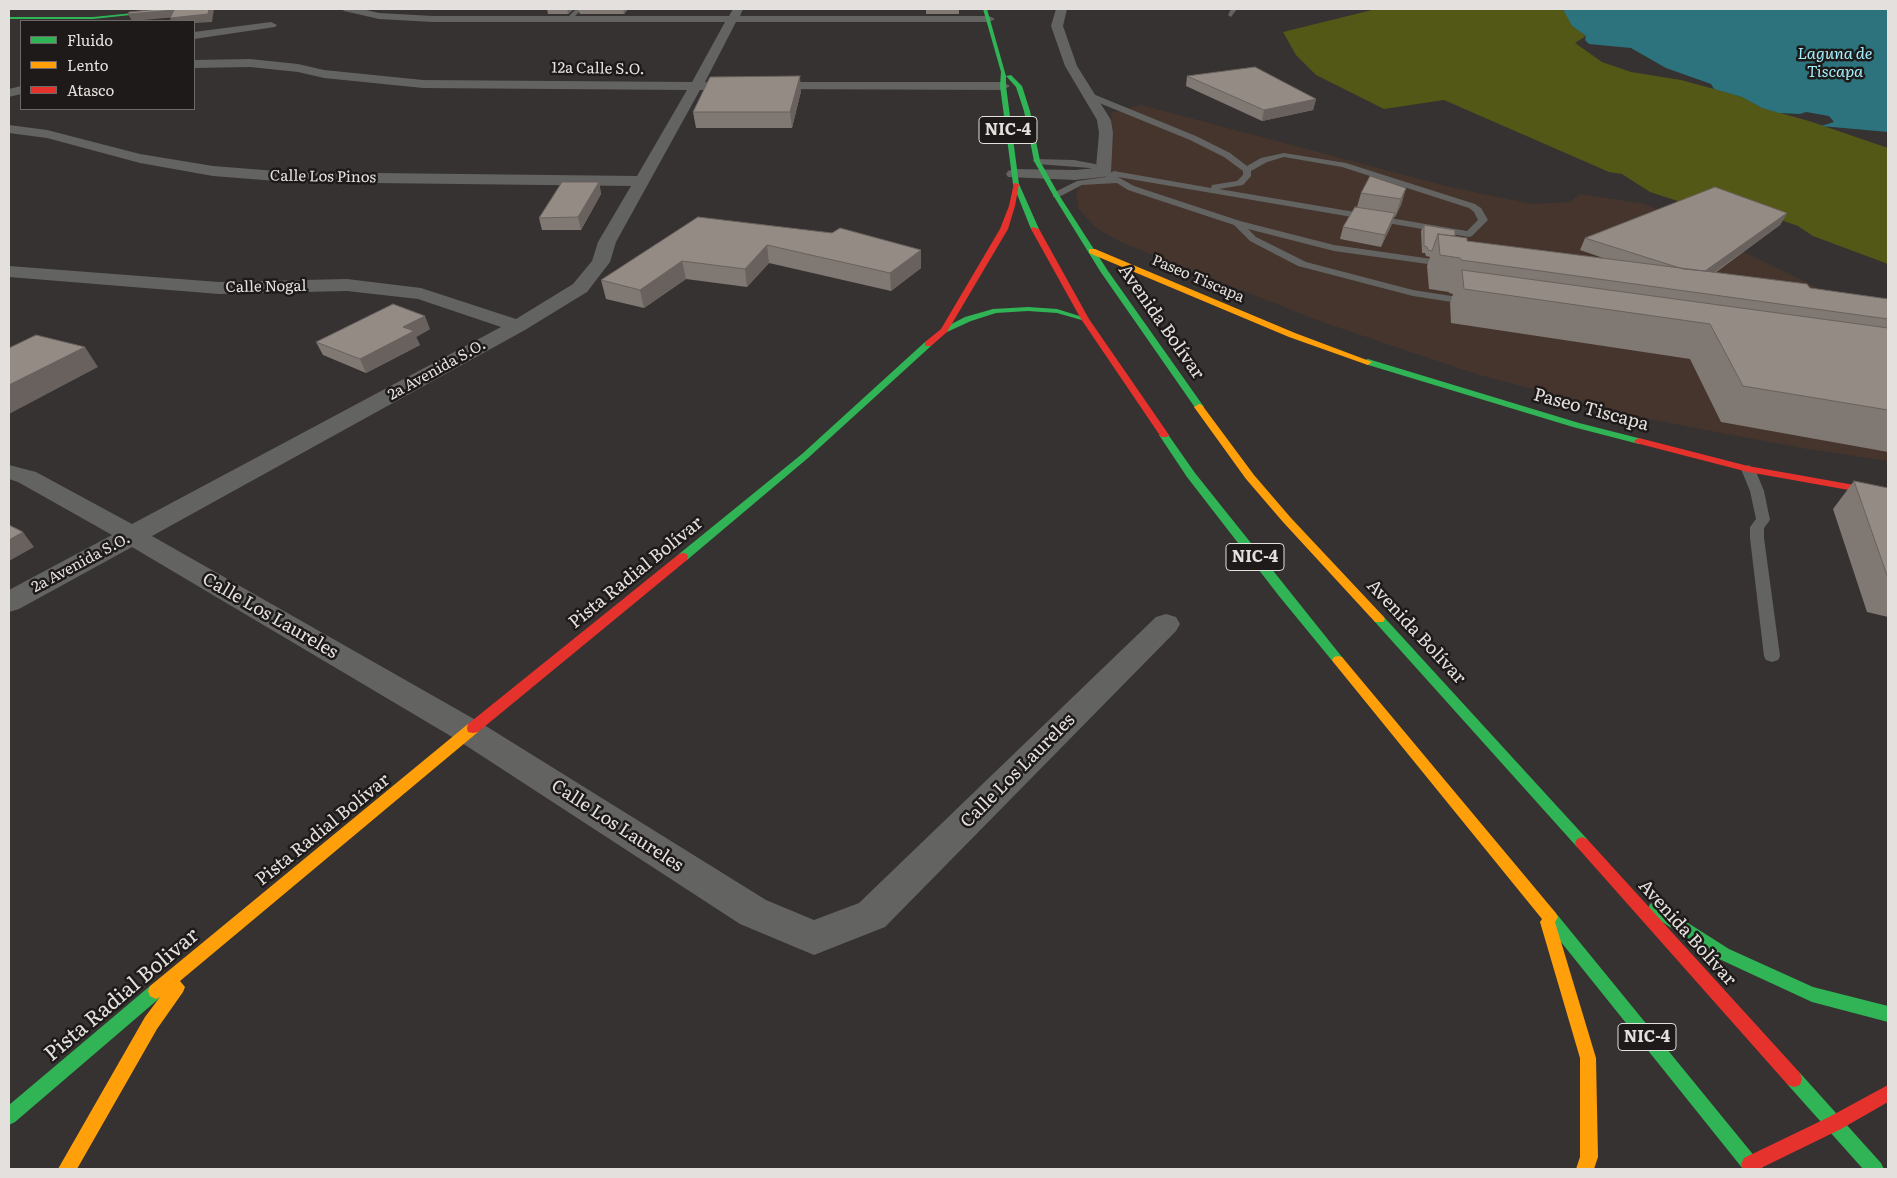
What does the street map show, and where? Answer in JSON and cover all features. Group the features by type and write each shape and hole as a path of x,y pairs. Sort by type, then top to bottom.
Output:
{"main road":[{"path":"9,18 94,18 185,9"},
{"name":"Avenida Bolívar","path":"987,14 1004,72 1002,86 1015,179 1029,219 1085,319 1191,475 1282,593 1544,909 1748,1168"},
{"name":"Avenida Bolívar","path":"1004,72 1019,86 1041,168 1056,195 1104,271 1250,477 1287,520 1442,686 1875,1169"},
{"path":"1002,86 1013,88 1016,99 1024,104"},
{"name":"Pista Radial Bolívar","path":"216,940 805,456 944,330 1004,229 1012,206 1015,179"},
{"name":"Paseo Tiscapa","path":"1092,251 1292,335"},
{"name":"Paseo Tiscapa","path":"1104,271 1374,364 1576,425 1748,469 1888,494"},
{"path":"944,330 968,319 1004,310 1028,308 1057,311 1085,319"},
{"path":"1624,889 1724,954 1812,994 1888,1014"},
{"path":"1544,909 1588,1058 1589,1157 1585,1169"},
{"name":"Pista Radial Bolivar","path":"9,1116 216,940"},
{"name":"Pista Radial Bolivar","path":"67,1169 151,1023 171,994 216,940"},
{"name":"NIC-4","path":"1748,1168 1888,1093"}],"street":[{"path":"348,9 379,16 433,19 569,19 735,14 987,14"},
{"path":"1015,179 1041,168 1075,175 1103,172 1106,134 1104,120 1071,66 1057,26 1061,9"},
{"name":"2a Avenida S.O.","path":"9,602 518,326 580,288 601,262 607,242 735,14"},
{"path":"195,36 271,25"},
{"name":"12a Calle S.O.","path":"195,64 250,62 298,68 324,74 423,84 726,86"},
{"path":"755,86 1002,86"},
{"name":"Calle Los Pinos","path":"9,129 47,134 140,158 213,171 289,178 642,181"},
{"name":"Calle Nogal","path":"9,271 219,288 347,285 422,294 518,326"},
{"name":"Calle Los Laureles","path":"9,472 27,477 133,536 470,732 753,912 814,938 872,916 1166,624"}],"lane":[{"path":"569,19 579,9"},
{"path":"1090,96 1192,138 1227,155 1248,170"},
{"path":"1103,172 1322,211 1469,234 1483,220 1478,210 1472,206 1343,165 1304,157 1284,156 1264,160 1248,170"},
{"path":"1189,186 1209,187 1240,183 1248,176 1248,170"},
{"path":"1103,172 1131,188 1238,223 1334,248 1458,265"},
{"path":"1056,195 1080,183 1105,180 1119,181"},
{"path":"1238,223 1253,239 1302,264 1413,294 1481,303"},
{"path":"1748,469 1757,491 1763,520 1757,527 1772,656"}],"shaded area":[{"path":"1141,105 1446,186 1531,204 1570,202 1580,194 1645,204 1839,298 1888,307 1888,461 1807,449 1653,420 1479,375 1319,321 1123,243 1096,228 1079,209 1076,193 1097,160 1114,141 1111,113"}],"green space":[{"path":"1376,9 1564,9 1572,26 1586,36 1575,43 1602,62 1631,72 1681,80 1742,97 1762,108 1809,121 1888,148 1888,264 1813,236 1798,226 1750,209 1684,203 1650,192 1622,174 1609,172 1444,100 1384,109 1316,75 1296,55 1283,32"}],"water":[{"name":"Laguna de Tiscapa","path":"1563,9 1888,9 1888,132 1821,126 1834,122 1829,116 1806,112 1800,114 1779,113 1762,108 1742,97 1714,89 1711,84 1666,68 1631,48 1589,44 1585,40 1586,36 1572,26"}],"building":[{"path":"159,9 209,9 208,14 170,18 174,10 128,14 129,12"},
{"path":"1255,67 1316,99 1264,110 1187,76"},
{"path":"800,76 790,112 693,112 710,77"},
{"path":"1370,176 1406,188 1401,199 1361,193"},
{"path":"562,182 599,182 578,217 539,218"},
{"path":"1715,187 1787,213 1705,271 1683,269 1585,238"},
{"path":"1355,207 1395,213 1385,235 1343,227"},
{"path":"698,217 832,233 840,228 921,250 890,273 767,245 745,269 682,261 640,290 601,280"},
{"path":"1424,225 1455,230 1455,236 1438,234 1432,251 1428,250 1424,246"},
{"path":"1438,234 1467,238 1467,241 1807,284 1810,288 1888,299 1888,319 1461,260 1460,258 1440,255"},
{"path":"1462,270 1888,328 1888,410 1743,386 1710,324 1464,289"},
{"path":"393,304 425,316 403,327 414,331 360,359 316,342"},
{"path":"36,335 85,347 9,385 9,348"},
{"path":"1854,481 1888,488 1888,578"},
{"path":"9,525 23,532 9,540"}],"traffic: fast":[{"path":"9,18 93,18 185,9"},
{"path":"985,9 1004,72 1003,86 1016,184 1035,229"},
{"path":"1009,76 1019,86 1027,111 1037,161 1056,195 1104,271 1199,407"},
{"path":"944,330 968,319 996,311 1028,309 1057,311 1085,319"},
{"path":"683,557 805,456 928,344"},
{"path":"1368,362 1576,425 1639,441"},
{"path":"1164,435 1191,475 1338,660"},
{"path":"1379,619 1582,843"},
{"path":"1655,909 1724,954 1812,994 1888,1014"},
{"path":"1550,917 1754,1169"},
{"path":"9,1116 156,991"},
{"path":"1794,1079 1875,1169"}],"traffic: slow":[{"path":"1092,251 1292,335 1368,362"},
{"path":"1199,407 1250,477 1287,520 1379,619"},
{"path":"1338,660 1550,917"},
{"path":"156,991 473,728"},
{"path":"1548,922 1588,1058 1589,1157 1585,1169"},
{"path":"67,1169 151,1023 177,987"}],"traffic: jam":[{"path":"928,344 944,330 1004,229 1012,206 1016,184"},
{"path":"1035,229 1085,319 1164,435"},
{"path":"1639,441 1748,469 1888,494"},
{"path":"473,728 683,557"},
{"path":"1582,843 1794,1079"},
{"path":"1750,1164 1835,1123 1888,1093"}]}
